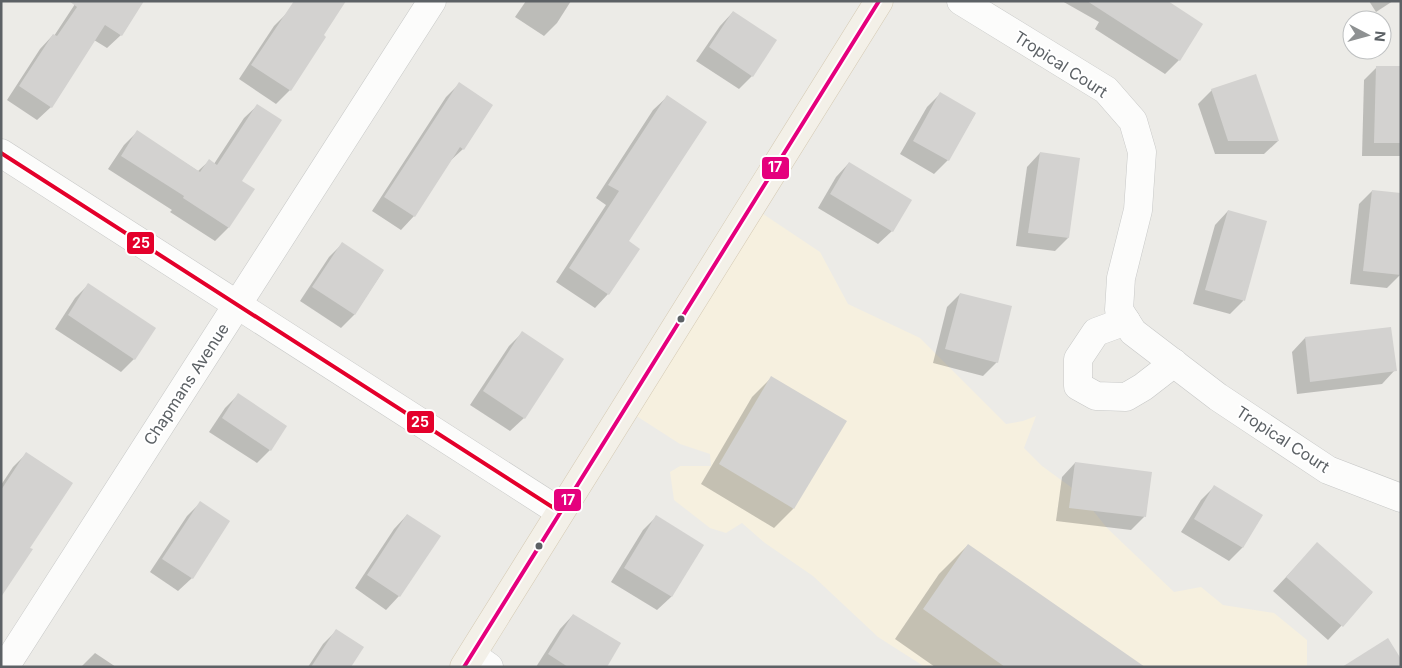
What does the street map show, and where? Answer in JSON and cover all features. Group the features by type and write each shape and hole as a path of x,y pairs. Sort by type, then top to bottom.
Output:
{"main road":[{"path":"475,663 560,512 879,1"}],"street":[{"name":"Chapmans Avenue","path":"6,667 432,1"},
{"name":"Tropical Court","path":"961,1 1106,90 1133,122 1142,152 1138,210 1121,278 1119,310 1133,332 1218,397 1328,470 1401,498"},
{"path":"1,153 560,512"},
{"path":"1126,321 1096,332 1078,359 1078,386 1096,396 1126,397 1174,364"}],"shaded area":[{"path":"751,206 820,252 848,304 920,338 1006,424 1036,416 1024,448 1042,466 1079,493 1107,528 1174,592 1201,587 1223,605 1274,613 1307,640 1307,667 925,667 878,637 813,576 765,543 742,523 726,533 710,528 674,500 670,472 680,466 711,466 710,454 680,444 624,408"}],"building":[{"path":"69,1 144,1 122,36 105,25 52,108 19,86 53,34 57,36 77,7"},
{"path":"294,1 346,1 324,35 326,37 291,91 251,65"},
{"path":"1087,1 1168,1 1203,24 1180,61"},
{"path":"733,11 777,40 753,77 709,47"},
{"path":"1376,66 1401,66 1401,143 1374,143"},
{"path":"1256,74 1279,141 1228,141 1211,89"},
{"path":"459,82 493,105 464,150 460,147 415,217 384,197"},
{"path":"940,92 976,113 949,161 913,141"},
{"path":"667,95 707,122 629,241 640,249 609,295 569,268 619,191 608,185"},
{"path":"257,104 282,120 242,181 255,189 229,228 183,198 184,196 121,156 137,130 200,172 209,159 217,165"},
{"path":"1040,152 1080,158 1069,238 1028,233"},
{"path":"849,162 912,200 893,232 830,194"},
{"path":"1372,190 1401,193 1401,275 1363,271"},
{"path":"1228,210 1267,221 1245,301 1205,290"},
{"path":"342,242 384,270 355,315 312,287"},
{"path":"88,283 156,328 135,360 68,315"},
{"path":"960,293 1012,306 998,363 945,349"},
{"path":"1391,327 1397,371 1310,382 1305,337"},
{"path":"522,331 564,359 525,419 483,391"},
{"path":"771,376 847,421 794,509 719,464"},
{"path":"238,393 287,426 271,451 222,418"},
{"path":"26,452 73,483 30,548 33,549 1,597 1,490"},
{"path":"1075,462 1152,472 1146,517 1069,508"},
{"path":"1214,485 1263,515 1243,548 1194,519"},
{"path":"200,501 230,521 193,579 162,559"},
{"path":"407,514 441,536 400,597 367,575"},
{"path":"656,515 704,545 672,597 624,568"},
{"path":"1317,542 1373,592 1343,627 1286,577"},
{"path":"968,544 1145,667 1005,667 923,609"},
{"path":"573,614 621,643 607,667 568,667 548,654"},
{"path":"336,629 364,647 351,667 311,667"},
{"path":"1388,638 1401,659 1401,667 1342,667"}],"transit line":[{"name":"17","path":"464,667 879,1"},
{"name":"25","path":"1,153 560,512"}]}
